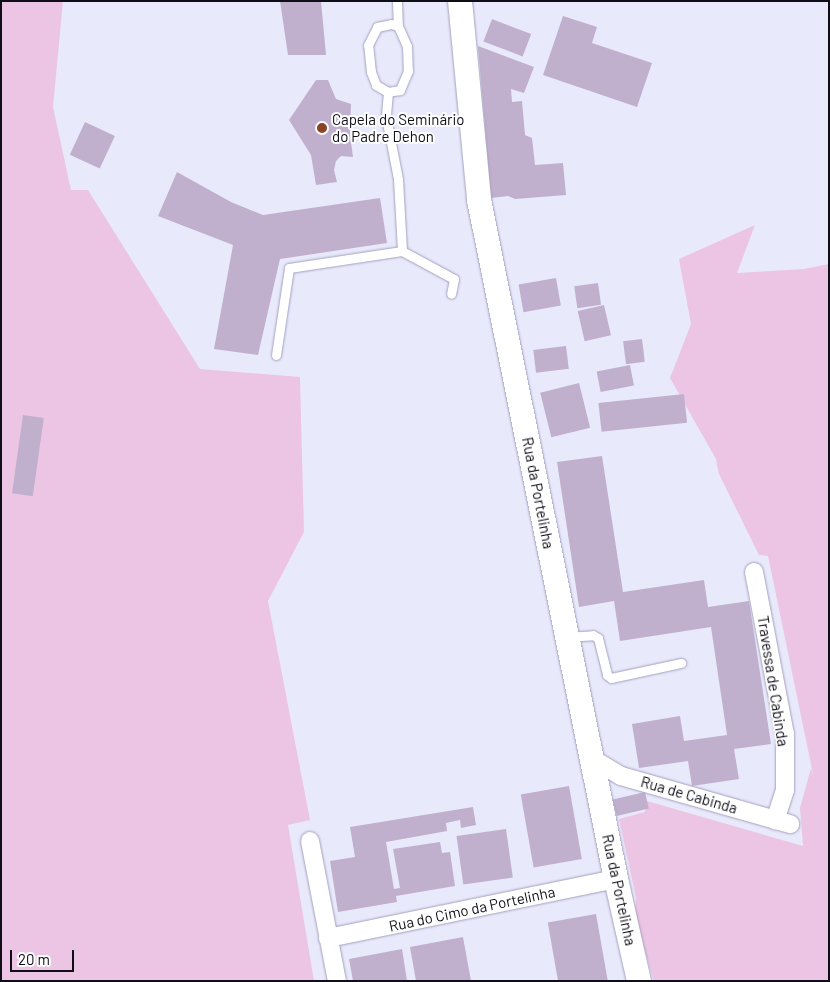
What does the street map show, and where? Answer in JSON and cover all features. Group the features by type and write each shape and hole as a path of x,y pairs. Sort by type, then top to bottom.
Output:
{"street":[{"name":"Rua da Portelinha","path":"460,1 479,200 591,758 639,981"},
{"name":"Travessa de Cabinda","path":"754,572 785,734 783,822"},
{"name":"Rua de Cabinda","path":"591,758 621,776 783,822"},
{"path":"310,841 337,981"},
{"name":"Rua do Cimo da Portelinha","path":"328,938 616,879"}],"lane":[{"path":"397,1 398,26 408,46 408,71 400,90 388,92 376,85 371,72 368,45 377,27 391,24 398,26"},
{"path":"388,92 386,118 398,179 402,251"},
{"path":"276,355 289,268 402,251 454,279 451,294"},
{"path":"567,638 593,635 598,638 607,675 611,678 681,663"}],"shaded area":[{"path":"1,1 63,1 53,107 71,190 88,190 200,369 300,377 304,532 268,601 310,820 288,825 314,981 1,981"},
{"path":"755,225 737,273 804,269 829,264 829,981 654,981 635,918 636,898 619,819 645,812 647,801 803,846 800,808 811,768 814,779 768,556 759,555 719,474 716,459 670,378 691,324 679,259"}],"building":[{"path":"280,1 321,1 326,55 288,55"},
{"path":"563,16 597,27 592,43 652,63 637,107 543,75"},
{"path":"492,19 531,34 523,56 483,41"},
{"path":"478,46 534,67 524,93 511,89 512,102 522,101 525,135 532,138 535,165 563,163 566,195 515,199 508,196 491,198"},
{"name":"Capela do Seminário do Padre Dehon","path":"316,80 328,80 336,99 351,104 350,135 353,157 341,156 336,161 334,170 337,182 316,185 311,155 289,120"},
{"path":"85,122 115,136 100,169 70,155"},
{"path":"177,172 231,202 263,215 380,198 387,243 280,259 258,355 214,349 233,245 158,216"},
{"path":"556,278 561,306 523,312 519,285"},
{"path":"598,283 601,305 577,308 574,286"},
{"path":"604,305 611,335 585,341 578,311"},
{"path":"642,339 645,362 626,364 623,341"},
{"path":"566,346 569,369 536,373 533,350"},
{"path":"630,365 634,386 601,392 597,371"},
{"path":"579,383 590,428 551,437 540,393"},
{"path":"684,394 687,423 602,432 598,403"},
{"path":"23,415 44,418 33,496 12,493"},
{"path":"602,456 623,592 704,580 708,607 749,601 771,744 734,749 739,779 692,786 688,761 639,768 632,724 680,716 684,741 727,735 711,627 620,641 614,601 579,607 557,462"},
{"path":"569,786 582,859 534,867 521,795"},
{"path":"645,792 649,809 617,816 613,799"},
{"path":"473,807 476,825 461,828 460,820 446,823 447,831 386,842 394,889 400,888 393,849 440,842 442,853 450,852 455,886 396,896 397,902 338,912 330,861 355,857 350,827"},
{"path":"506,829 513,878 463,884 456,836"},
{"path":"596,914 608,981 558,981 548,923"},
{"path":"463,937 471,981 416,981 410,947"},
{"path":"402,949 407,981 353,981 349,959"}],"place":[{"name":"Capela do Seminário do Padre Dehon","path":"322,128"}]}
